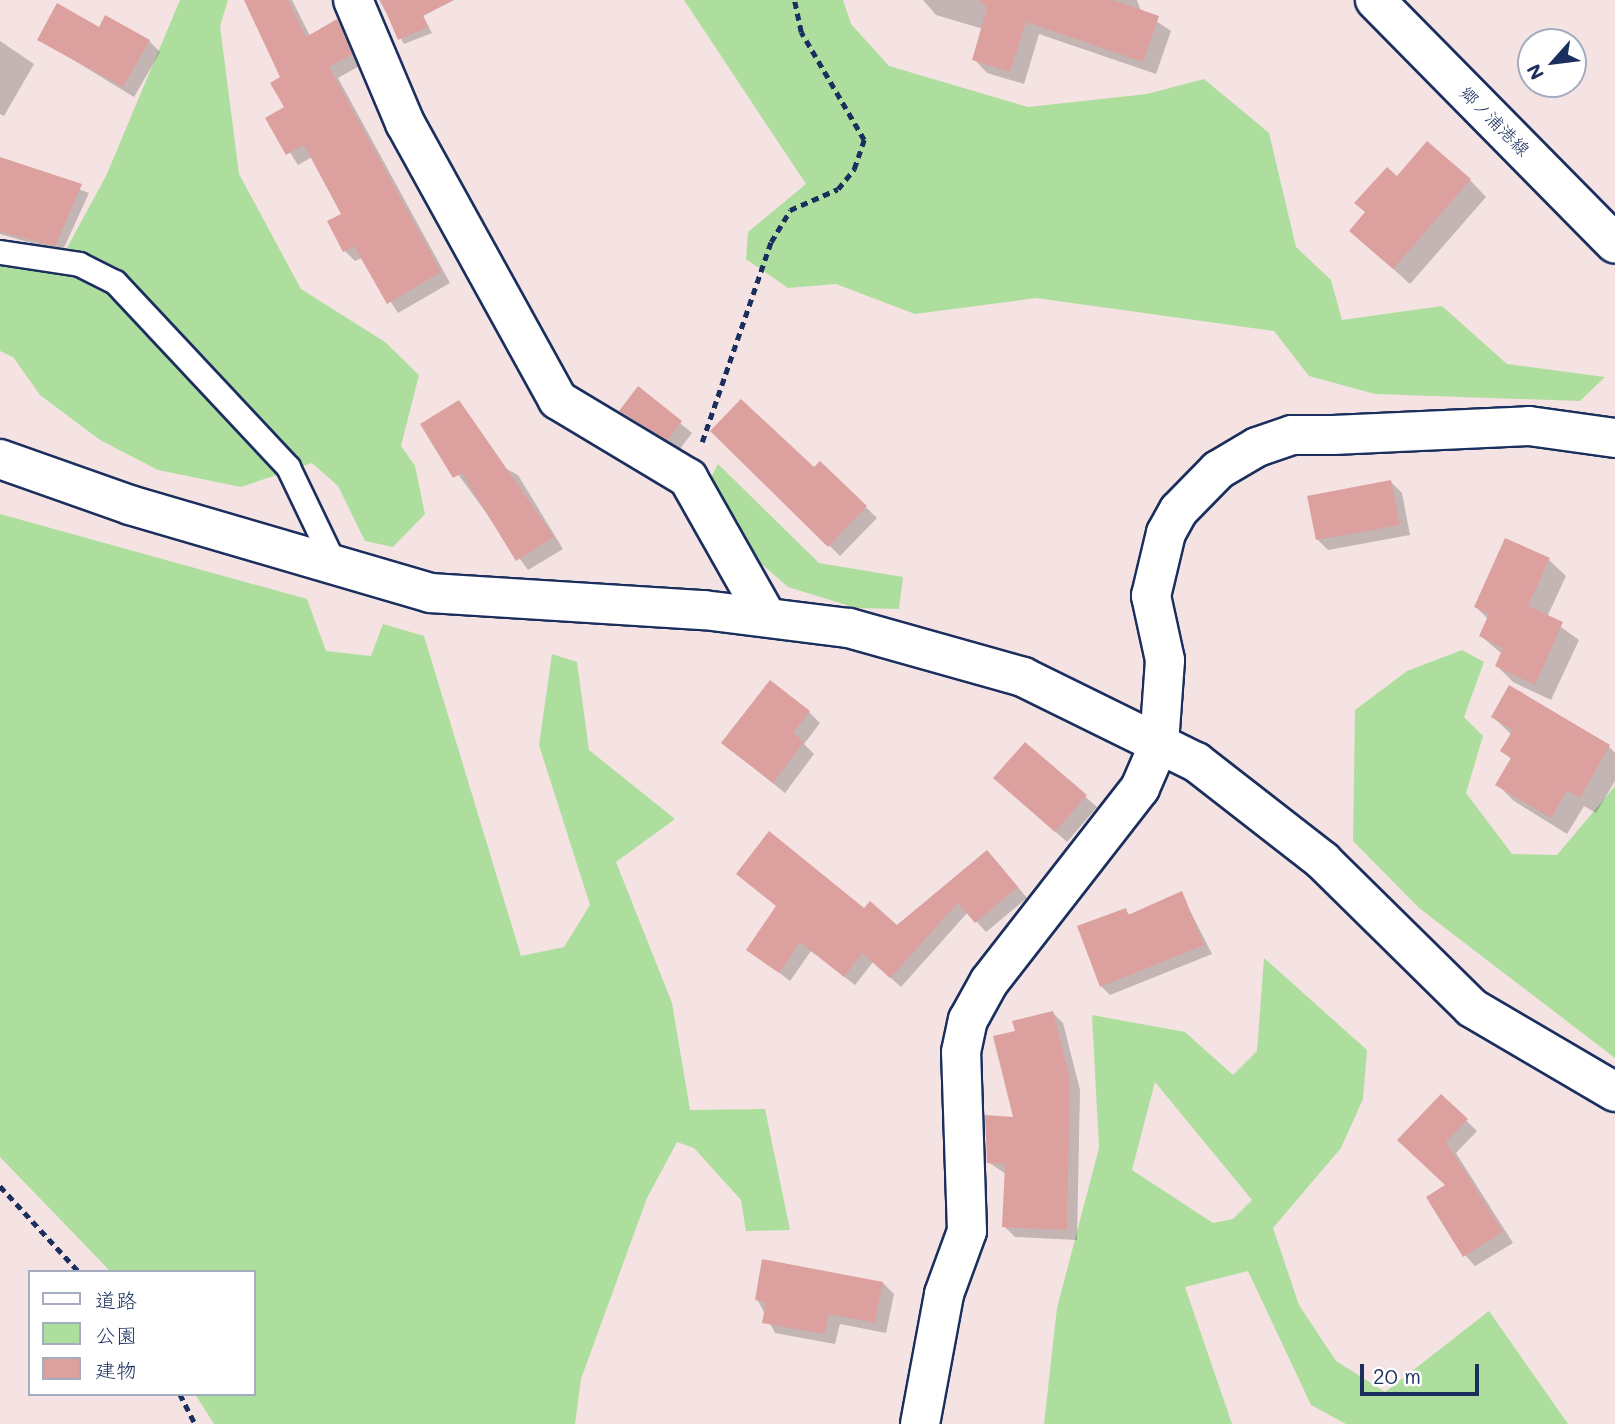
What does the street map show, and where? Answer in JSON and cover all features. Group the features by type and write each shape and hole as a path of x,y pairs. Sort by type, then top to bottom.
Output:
{"street":[{"path":"353,0 405,123 558,400 688,478 766,616"},
{"name":"郷ノ浦港線","path":"1375,0 1615,243"},
{"path":"920,1424 944,1294 967,1231 961,1052 968,1020 989,982 1140,788 1160,744 1165,660 1152,584 1154,562 1179,510 1217,470 1257,447 1292,435 1515,426 1615,438"},
{"path":"0,459 430,593 766,616 849,628 978,661 1196,762 1323,861 1472,1008 1615,1091"}],"lane":[{"path":"0,252 79,264 115,282 288,467 335,565"}],"path":[{"path":"688,478 748,323 771,242 790,210 838,189 854,169 863,140 801,32 794,0"},
{"path":"0,1186 77,1270"},
{"path":"181,1396 195,1424"}],"green space":[{"path":"180,0 228,0 220,26 239,174 301,289 385,342 419,375 401,446 415,466 425,514 393,547 365,541 338,486 312,463 241,487 158,470 100,440 40,395 13,357 0,351 0,253 56,268 106,176"},
{"path":"684,0 843,0 851,24 889,66 1028,107 1147,94 1204,79 1269,133 1296,247 1331,280 1342,320 1442,306 1507,364 1605,377 1580,401 1375,394 1309,376 1274,331 1036,298 915,314 836,284 788,288 746,259 748,232 806,184"},
{"path":"718,464 819,563 903,577 899,609 856,608 788,587 749,553 706,487"},
{"path":"0,514 307,599 326,651 371,656 383,624 424,636 521,956 564,947 590,905 539,745 552,654 577,662 589,750 675,819 616,862 672,1003 690,1110 765,1109 790,1230 746,1231 741,1200 694,1148 677,1142 647,1198 581,1379 575,1424 214,1424 196,1396 256,1396 256,1270 109,1270 0,1157"},
{"path":"1462,650 1484,662 1464,717 1483,736 1466,793 1512,854 1557,855 1615,786 1615,1058 1419,908 1353,841 1355,710 1407,671"},
{"path":"1264,958 1367,1050 1363,1099 1341,1148 1273,1228 1299,1305 1336,1361 1385,1392 1489,1311 1568,1424 1346,1424 1311,1405 1248,1271 1185,1287 1232,1424 1044,1424 1057,1308 1099,1148 1092,1015 1185,1032 1233,1075 1257,1051","holes":["1155,1082 1252,1200 1233,1219 1213,1223 1132,1170"]}],"building":[{"path":"244,0 288,0 306,37 337,19 352,54 329,67 441,272 387,304 354,246 343,252 327,221 341,214 304,145 286,155 265,118 284,107 270,83 280,77"},
{"path":"381,0 454,0 423,16 428,27 398,40"},
{"path":"979,0 1113,0 1159,16 1143,62 1026,22 1010,72 972,60 987,8"},
{"path":"57,3 99,27 105,15 150,40 123,87 37,40"},
{"path":"1427,141 1471,179 1393,269 1349,231 1365,212 1354,203 1387,167 1397,176"},
{"path":"0,157 82,184 55,246 0,232"},
{"path":"638,386 682,421 667,440 619,411"},
{"path":"741,399 814,467 820,461 867,506 828,547 710,431"},
{"path":"459,400 554,537 516,561 462,473 453,478 420,424"},
{"path":"1391,480 1400,525 1316,540 1307,496"},
{"path":"1505,538 1550,558 1528,606 1563,622 1535,685 1495,666 1503,648 1479,636 1489,614 1474,607"},
{"path":"770,680 810,711 793,733 804,742 773,783 721,743"},
{"path":"1509,685 1610,745 1580,798 1567,791 1551,818 1495,785 1511,758 1500,751 1513,730 1491,717"},
{"path":"1025,742 1087,795 1055,832 993,778"},
{"path":"769,831 864,908 870,901 897,925 987,850 1018,887 975,923 958,903 890,978 862,953 844,977 800,942 779,973 746,950 776,906 736,874"},
{"path":"1182,891 1204,945 1100,987 1077,926 1126,908 1128,915"},
{"path":"1053,1011 1070,1078 1067,1230 1002,1227 1005,1164 987,1163 985,1115 1013,1117 993,1036 1015,1031 1012,1021"},
{"path":"1441,1094 1468,1119 1446,1142 1503,1232 1463,1257 1426,1197 1445,1185 1397,1140"},
{"path":"762,1259 883,1282 875,1323 829,1314 825,1334 762,1323 766,1302 755,1300"}]}
